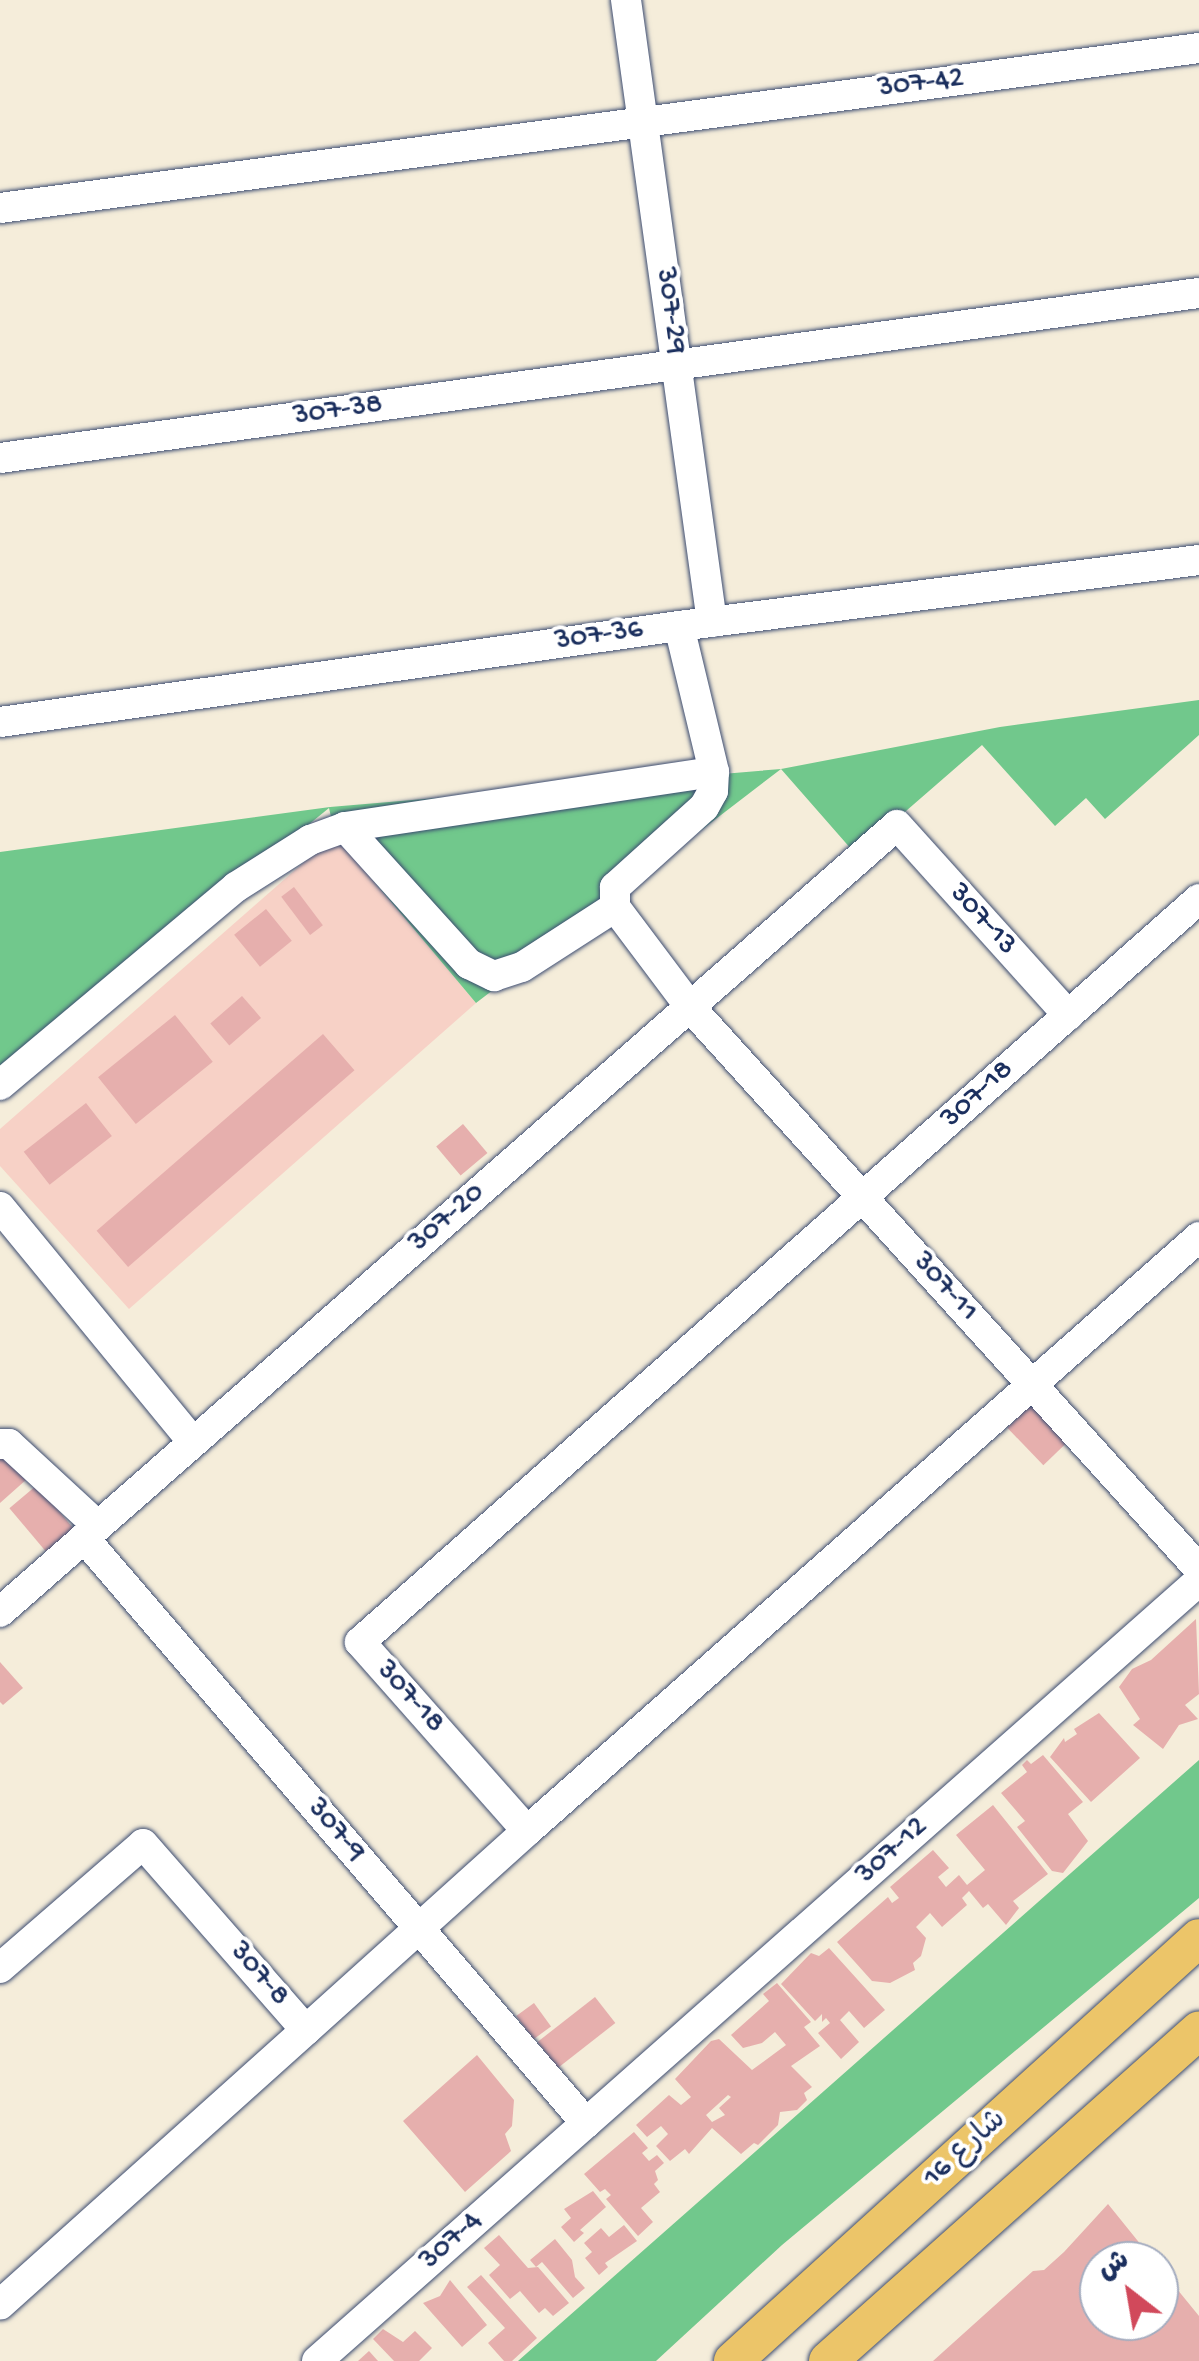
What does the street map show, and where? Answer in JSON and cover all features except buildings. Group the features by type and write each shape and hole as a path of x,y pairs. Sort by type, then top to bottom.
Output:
{"main road":[{"name":"شارع 16","path":"732,2361 1199,1938"},
{"path":"828,2361 1199,2031"}],"street":[{"name":"307-29","path":"626,0 712,622"},
{"name":"307-42","path":"642,121 1199,48"},
{"path":"0,208 642,121"},
{"path":"676,366 1199,293"},
{"name":"307-38","path":"0,458 676,366"},
{"name":"307-36","path":"0,722 679,626 1199,560"},
{"path":"345,827 469,964 494,976 522,967 615,907 615,887 704,807 713,791 714,772 679,626"},
{"path":"0,1086 236,888 310,840 345,827 714,772"},
{"name":"307-20","path":"0,1612 897,825"},
{"name":"307-13","path":"897,825 1068,1015"},
{"name":"307-18","path":"527,1831 360,1642 1199,900"},
{"name":"307-11","path":"615,907 690,1007 1199,1569"},
{"path":"0,1207 194,1442"},
{"path":"306,2030 1199,1236"},
{"name":"307-9","path":"0,1444 9,1444 91,1532 418,1928 586,2123"},
{"name":"307-12","path":"586,2123 1199,1580"},
{"name":"307-8","path":"0,1968 143,1844 306,2030 0,2306"},
{"name":"307-4","path":"317,2361 586,2123"}],"shaded area":[{"path":"335,835 476,1003 129,1309 0,1166 0,1129"}],"green space":[{"path":"1199,700 1199,735 1105,819 1086,798 1055,826 982,745 859,858 781,769 1000,727"},
{"path":"781,769 476,1003 335,835 329,808 0,1076 0,852 330,807"},
{"path":"1199,1760 1199,1898 782,2245 656,2361 518,2361"}]}
